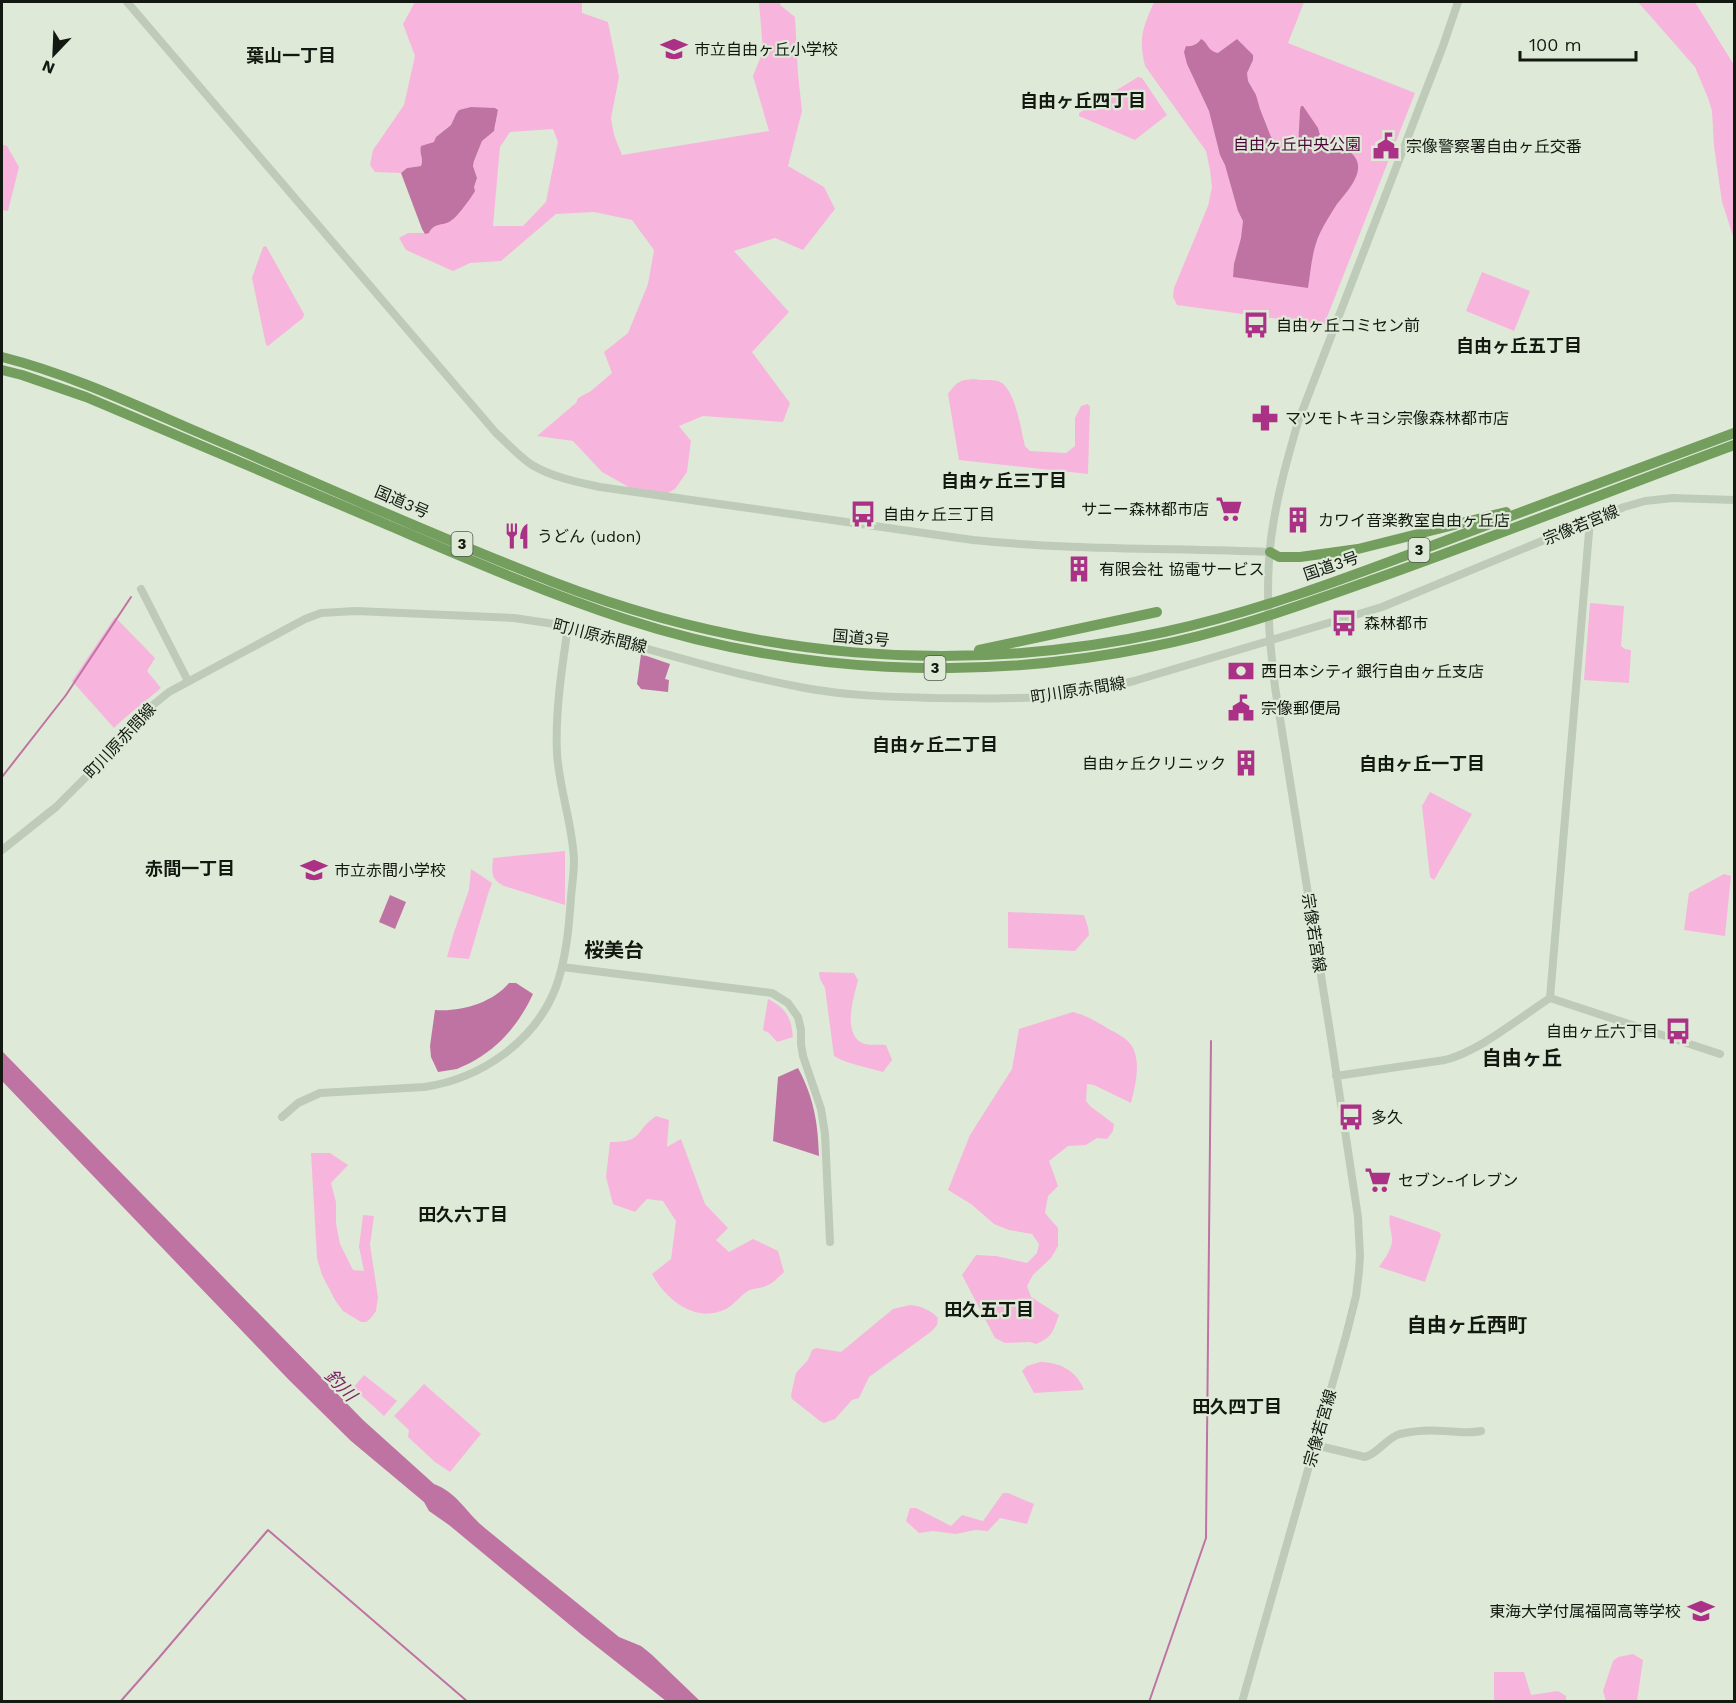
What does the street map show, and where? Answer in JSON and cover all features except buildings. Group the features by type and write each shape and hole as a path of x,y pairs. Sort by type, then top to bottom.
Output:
{"highway":[{"name":"国道3号","path":"2,357 69,378 509,564 633,609 681,623 766,642 866,653 943,657 998,656 1152,635 1168,638 1256,620 1418,564 1734,445"},
{"name":"国道3号","path":"2,370 86,397 525,582 628,620 681,635 764,653 864,665 942,668 1038,664 1151,647 1168,638 1370,569 1734,433"},
{"path":"1270,552 1279,557 1300,557 1358,549 1556,499"},
{"path":"943,657 1157,612"}],"street":[{"path":"128,2 496,433 532,465 544,471 570,480 600,486 973,540 1085,547 1270,552"},
{"path":"1269,639 1270,552 1281,487 1299,422 1458,2"},
{"name":"宗像若宮線","path":"1242,1701 1356,1296 1360,1256 1358,1217 1269,639 1382,607 1590,520 1645,501 1673,498 1734,500"},
{"path":"1550,998 1590,520"},
{"path":"141,589 188,681"},
{"name":"町川原赤間線","path":"2,850 56,807 99,764 148,709 169,692 297,623 321,613 350,610 514,618 567,626 726,670 806,688 861,695 909,697 1009,699 1093,691 1134,681 1269,639"},
{"path":"282,1117 298,1102 320,1093 424,1087 470,1075 510,1050 546,1007 562,967 570,918 574,860 557,746 567,626"},
{"path":"562,967 772,993 788,1003 800,1022 803,1056 821,1109 825,1134 830,1242"},
{"path":"1550,998 1720,1054"},
{"path":"1336,1076 1460,1056 1550,998"},
{"path":"1315,1445 1365,1457 1376,1451 1391,1437 1401,1433 1481,1431"}],"green space":[{"path":"415,2 582,2 582,13 608,22 619,77 611,118 614,135 622,155 769,131 753,76 763,51 759,2 781,2 780,5 795,17 802,111 788,166 824,187 835,209 803,250 775,238 734,251 789,312 752,352 790,403 783,422 703,416 679,426 691,441 687,472 675,489 666,494 634,490 602,472 573,441 537,436 576,403 578,398 591,391 612,373 604,352 628,333 648,284 654,250 632,220 594,212 556,214 501,261 470,263 453,271 406,250 399,238 408,233 429,233 431,228 437,224 451,221 473,194 477,178 473,166 474,161 482,141 495,128 498,110 471,107 456,114 451,125 436,137 435,142 421,147 423,163 421,166 407,168 401,173 375,172 370,165 373,150 404,105 415,56 403,24","holes":["553,129 558,142 546,202 523,226 493,226 500,147 510,132"]},
{"name":"自由ヶ丘中央公園","path":"1154,2 1304,2 1288,43 1415,93 1324,325 1177,305 1173,297 1174,288 1208,206 1212,187 1206,151 1145,66 1142,40"},
{"path":"1638,2 1695,2 1734,65 1734,239 1722,202 1714,146 1712,111 1708,98 1695,67"},
{"path":"1138,77 1142,78 1167,115 1135,140 1079,116 1079,113"},
{"path":"3,145 7,146 19,167 8,211 2,210"},
{"path":"266,246 304,314 303,318 268,346 252,278 263,247"},
{"path":"1482,272 1530,291 1514,331 1466,311"},
{"path":"974,379 998,381 1009,391 1025,446 1030,451 1066,453 1075,446 1075,418 1081,406 1087,404 1090,406 1088,474 959,460 948,394 959,382"},
{"path":"1590,603 1624,606 1621,646 1631,650 1629,683 1584,680"},
{"path":"115,617 155,658 147,671 161,688 114,728 72,681"},
{"path":"1430,792 1472,814 1434,880 1430,877 1422,806"},
{"path":"565,851 565,905 504,886 493,875 493,858"},
{"path":"471,869 492,883 469,959 447,957 469,890"},
{"path":"1724,874 1731,876 1725,936 1684,930 1689,893"},
{"path":"1008,912 1084,915 1089,935 1075,951 1008,948"},
{"path":"819,972 854,973 858,980 852,1005 852,1031 862,1043 886,1045 892,1060 883,1072 834,1056 825,988"},
{"path":"768,999 786,1014 791,1024 793,1037 777,1042 763,1030"},
{"path":"1073,1012 1099,1023 1131,1044 1137,1061 1134,1090 1131,1103 1094,1085 1087,1084 1086,1101 1114,1124 1113,1131 1107,1139 1097,1138 1086,1145 1068,1146 1049,1161 1058,1186 1048,1196 1045,1213 1058,1228 1058,1246 1051,1258 1033,1275 1027,1286 1031,1297 1059,1315 1052,1333 1046,1339 1036,1344 1030,1342 1005,1343 995,1338 962,1275 976,1255 996,1256 1027,1263 1037,1253 1039,1244 1032,1234 1009,1230 994,1224 971,1204 948,1190 970,1135 1012,1069 1019,1029"},
{"path":"656,1116 669,1120 667,1147 681,1139 705,1204 728,1228 716,1240 729,1252 753,1239 778,1251 784,1272 782,1274 771,1284 748,1291 726,1309 715,1313 704,1314 683,1307 665,1293 652,1274 671,1259 676,1221 663,1201 647,1199 635,1212 613,1204 606,1177 610,1142 621,1142 634,1138"},
{"path":"311,1153 330,1153 348,1165 331,1183 336,1202 336,1223 340,1244 353,1270 364,1271 359,1247 363,1215 374,1216 370,1245 378,1297 376,1311 366,1322 361,1322 343,1311 322,1275 317,1258"},
{"path":"1390,1215 1439,1232 1441,1235 1425,1282 1379,1267 1392,1244"},
{"path":"910,1305 922,1307 932,1313 938,1318 937,1325 869,1377 859,1398 852,1400 835,1419 824,1423 792,1399 796,1373 808,1360 812,1350 816,1348 841,1352 893,1309"},
{"path":"1040,1362 1067,1369 1077,1378 1084,1390 1034,1393 1022,1371 1027,1366"},
{"path":"364,1375 397,1401 384,1416 353,1388"},
{"path":"424,1384 481,1434 450,1472 435,1462 408,1437 409,1430 394,1416"},
{"path":"1003,1493 1034,1504 1027,1524 1000,1518 988,1531 975,1530 956,1534 933,1531 919,1533 906,1521 910,1508 916,1508 951,1526 962,1515 983,1521"},
{"path":"1633,1654 1643,1660 1637,1701 1606,1701 1603,1691 1613,1661 1618,1657"},
{"path":"1494,1672 1524,1672 1531,1695 1558,1691 1566,1696 1566,1700 1494,1701"}],"shaded area":[{"path":"1201,39 1211,50 1218,53 1237,39 1253,55 1247,73 1248,81 1256,95 1271,137 1282,150 1291,152 1298,148 1300,110 1303,106 1318,128 1323,146 1344,149 1356,158 1358,172 1355,179 1337,204 1317,239 1308,288 1233,277 1243,221 1220,155 1209,111 1187,64 1184,52 1186,46 1195,45"},
{"path":"471,107 498,110 494,131 482,141 474,161 473,166 477,178 475,191 452,220 435,226 425,234 401,173 407,168 421,166 421,146 434,142 436,137 451,125 459,110"},
{"path":"641,654 670,664 665,679 669,680 668,692 641,689 637,684"},
{"path":"390,895 406,902 395,929 379,922"},
{"path":"509,983 516,983 533,994 515,1025 480,1057 457,1069 438,1072 431,1057 430,1046 435,1010 475,1005 494,996"},
{"path":"2,1051 363,1420 434,1484 456,1498 486,1529 619,1637 641,1646 651,1654 700,1701 666,1701 429,1511 424,1502 351,1441 289,1380 2,1081"},
{"path":"798,1068 814,1111 819,1156 773,1141 778,1077"}],"waterway":[{"path":"2,777 66,695 131,597"},
{"path":"1149,1702 1206,1538 1211,1041"},
{"path":"120,1702 268,1530 468,1702"}],"place":[{"name":"市立自由ヶ丘小学校","path":"674,49"},
{"name":"宗像警察署自由ヶ丘交番","path":"1386,146"},
{"name":"自由ヶ丘コミセン前","path":"1256,325"},
{"name":"マツモトキヨシ宗像森林都市店","path":"1265,418"},
{"name":"サニー森林都市店","path":"1229,509"},
{"name":"自由ヶ丘三丁目","path":"863,514"},
{"name":"カワイ音楽教室自由ヶ丘店","path":"1298,520"},
{"name":"うどん (udon)","path":"517,536"},
{"name":"有限会社 協電サービス","path":"1079,569"},
{"name":"森林都市","path":"1344,623"},
{"name":"西日本シティ銀行自由ヶ丘支店","path":"1241,671"},
{"name":"宗像郵便局","path":"1241,708"},
{"name":"自由ヶ丘クリニック","path":"1246,763"},
{"name":"市立赤間小学校","path":"314,870"},
{"name":"自由ヶ丘六丁目","path":"1678,1031"},
{"name":"多久","path":"1351,1117"},
{"name":"セブン-イレブン","path":"1378,1180"},
{"name":"東海大学付属福岡高等学校","path":"1701,1611"}],"district":[{"name":"葉山一丁目","path":"291,55"},
{"name":"自由ヶ丘四丁目","path":"1083,100"},
{"name":"自由ヶ丘五丁目","path":"1519,345"},
{"name":"自由ヶ丘三丁目","path":"1004,480"},
{"name":"自由ヶ丘二丁目","path":"935,744"},
{"name":"自由ヶ丘一丁目","path":"1422,763"},
{"name":"赤間一丁目","path":"190,868"},
{"name":"桜美台","path":"614,950"},
{"name":"自由ヶ丘","path":"1522,1058"},
{"name":"田久六丁目","path":"463,1214"},
{"name":"田久五丁目","path":"989,1309"},
{"name":"自由ヶ丘西町","path":"1467,1325"},
{"name":"田久四丁目","path":"1237,1406"}],"water label":[{"name":"釣川","path":"341,1385"}]}
